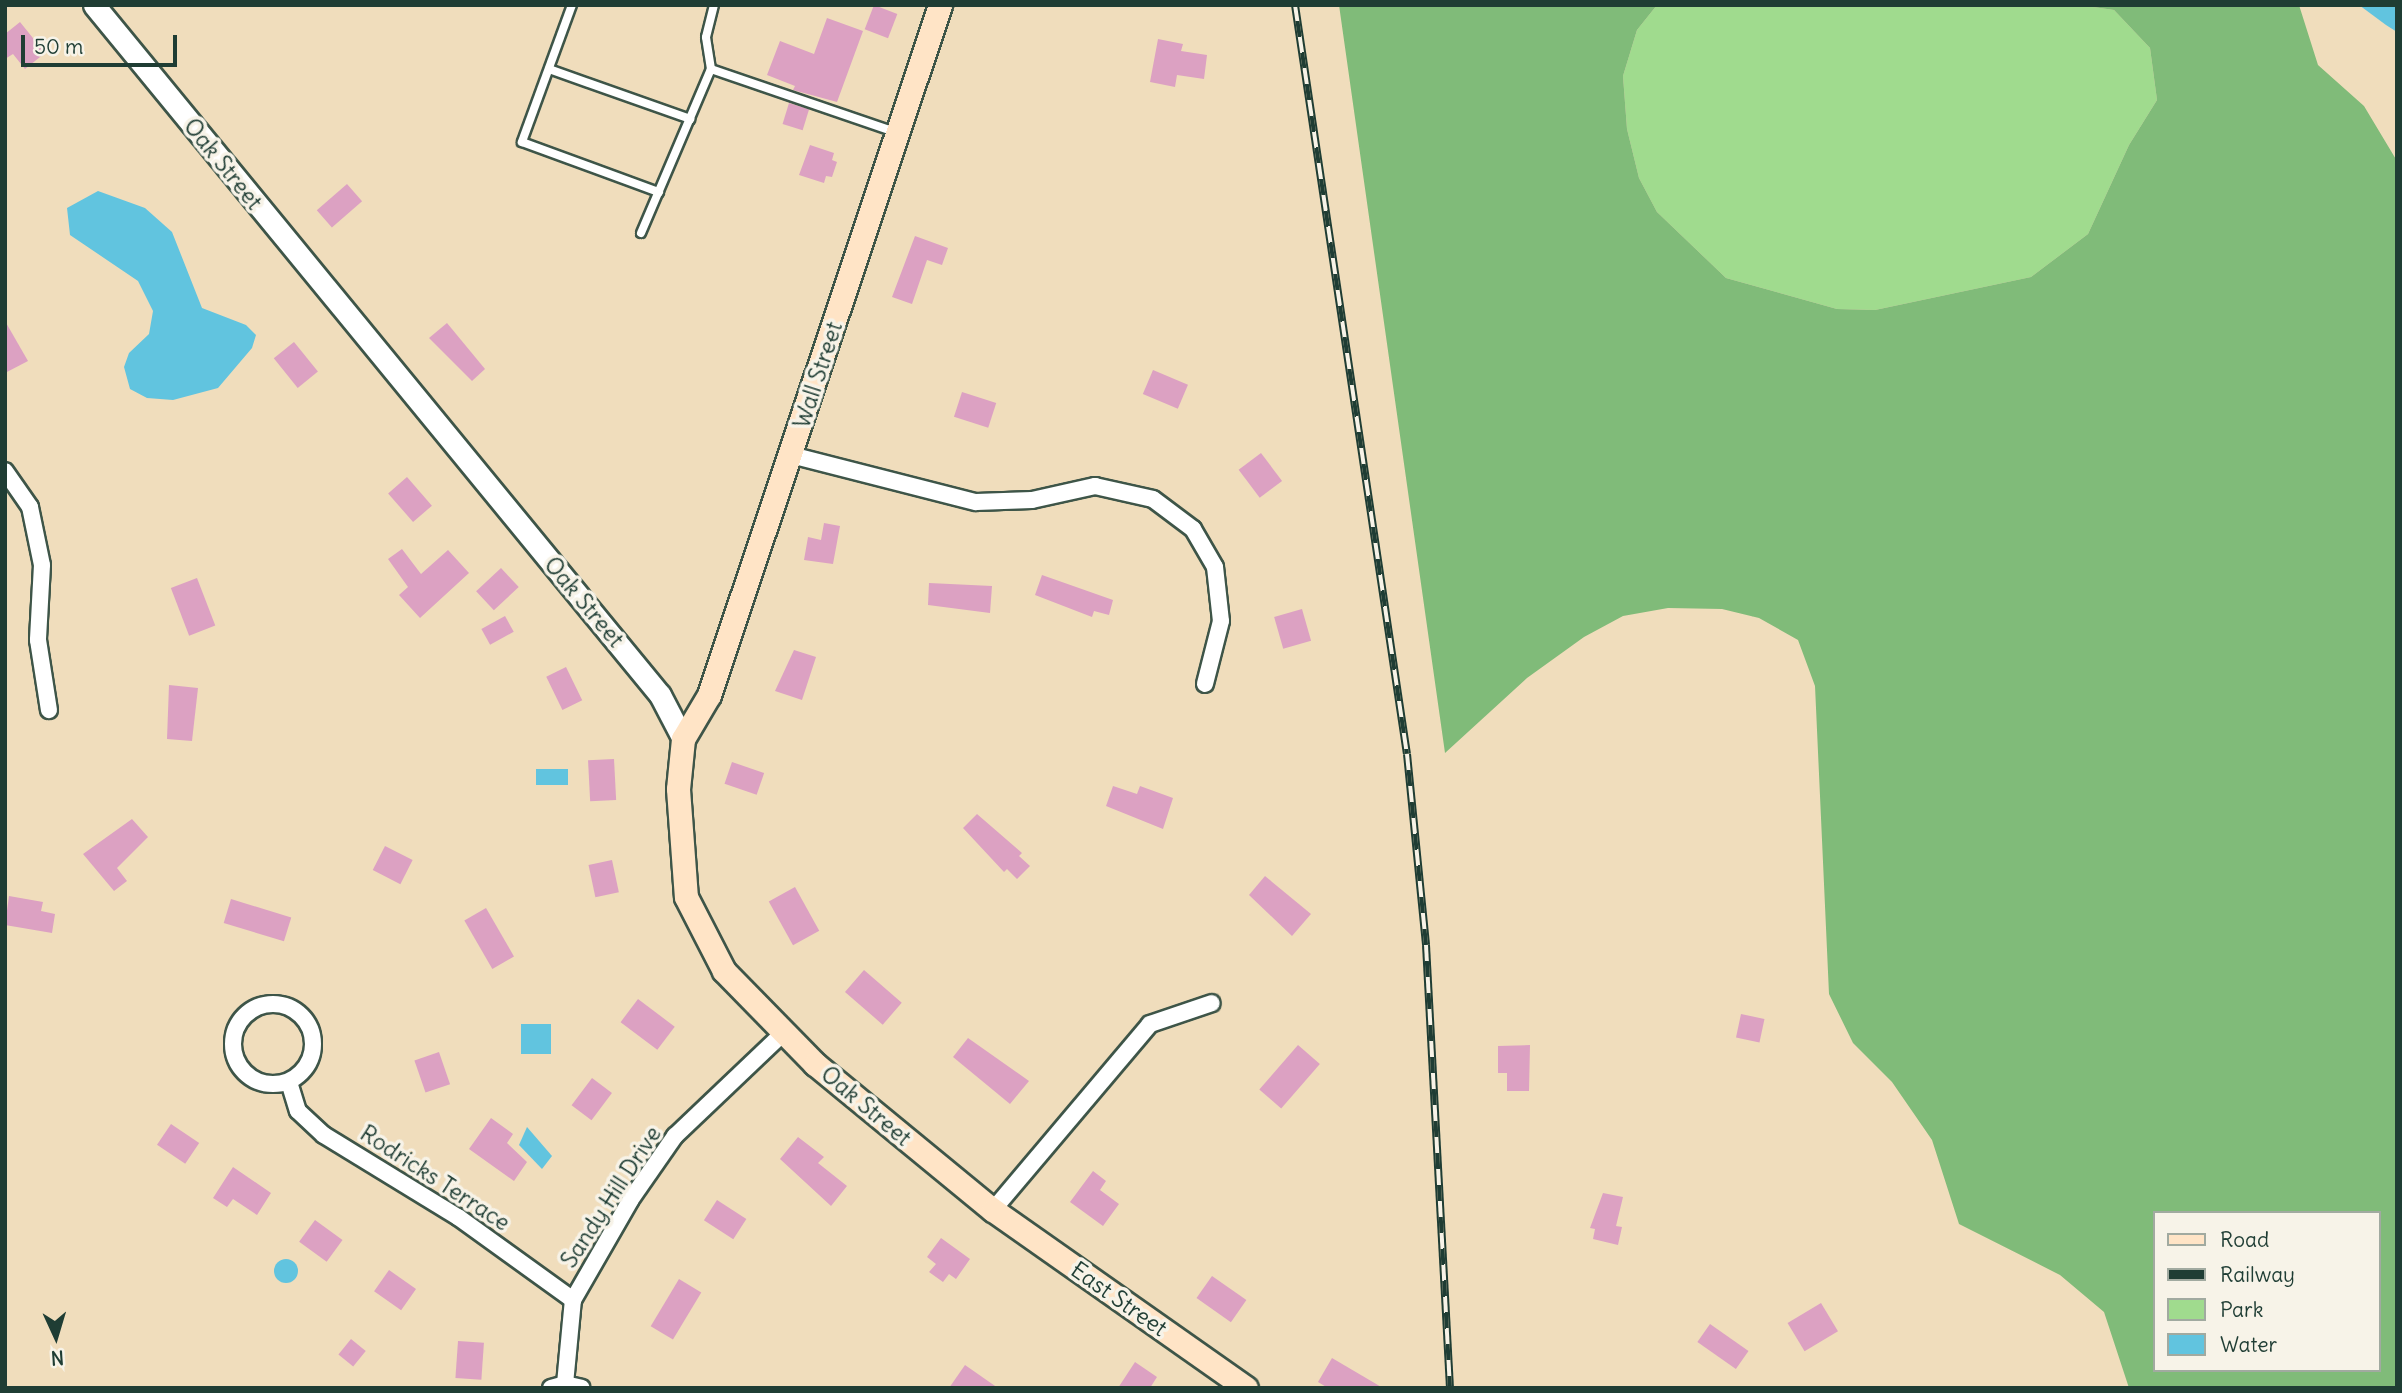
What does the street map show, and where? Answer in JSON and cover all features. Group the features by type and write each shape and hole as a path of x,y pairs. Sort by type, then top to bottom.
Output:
{"main road":[{"name":"Wall Street","path":"683,739 709,695 940,5"},
{"name":"Oak Street","path":"683,739 678,799 686,897 724,971 782,1034 993,1210"},
{"name":"East Street","path":"993,1210 1232,1384"}],"street":[{"name":"Oak Street","path":"94,5 660,695 683,739"},
{"path":"791,455 976,502 1032,500 1095,486 1153,499 1193,528 1215,567 1221,621 1205,684"},
{"path":"5,471 30,507 42,565 38,640 49,710"},
{"path":"993,1210 1150,1024 1212,1003"},
{"path":"258,1007 290,1007 311,1029 314,1046 309,1063 289,1082 257,1081 236,1059 236,1028 258,1007"},
{"name":"Sandy Hill Drive","path":"566,1387 573,1300 660,1155 782,1034"},
{"name":"Rodricks Terrace","path":"289,1082 298,1111 324,1135 396,1175 573,1300"}],"lane":[{"path":"572,5 522,142 659,192"},
{"path":"641,233 711,69 706,37 711,6"},
{"path":"549,69 690,119"},
{"path":"711,69 898,133"}],"green space":[{"path":"1339,5 1657,5 1637,30 1623,76 1627,129 1639,178 1657,212 1726,278 1837,309 1875,310 2031,277 2088,234 2129,145 2157,100 2150,48 2114,10 2079,5 2299,5 2318,65 2364,106 2397,161 2397,1388 2129,1388 2104,1312 2060,1275 1959,1224 1932,1140 1892,1082 1853,1043 1829,994 1815,686 1798,640 1759,618 1722,609 1668,608 1623,616 1584,637 1527,678 1445,753"},
{"path":"1657,5 2079,5 2114,10 2150,48 2157,100 2129,145 2088,234 2031,277 1875,310 1837,309 1726,278 1657,212 1639,178 1627,129 1623,76 1637,30"}],"water":[{"path":"2359,5 2397,5 2397,32 2386,25"},
{"path":"98,191 145,208 172,232 202,308 246,325 256,335 252,348 218,388 173,400 147,398 130,389 124,367 129,353 149,334 153,311 138,281 70,235 67,208"},
{"path":"536,769 568,769 568,785 536,785"},
{"path":"521,1024 551,1024 551,1054 521,1054"},
{"path":"527,1127 552,1156 542,1169 519,1145"},
{"path":"286,1259 297,1266 298,1271 291,1282 286,1283 275,1276 274,1271 281,1260"}],"building":[{"path":"874,5 897,14 888,38 865,29"},
{"path":"827,18 863,31 837,102 793,90 795,86 767,75 780,41 814,54"},
{"path":"20,22 45,53 25,69 13,54 5,59 5,34"},
{"path":"1158,39 1183,44 1181,51 1207,55 1204,79 1177,75 1175,87 1150,82"},
{"path":"789,103 809,109 803,130 783,124"},
{"path":"810,145 834,153 832,160 837,162 832,177 826,176 824,183 799,175"},
{"path":"347,184 362,201 332,228 317,210"},
{"path":"915,236 948,248 942,265 927,260 912,304 892,297"},
{"path":"5,321 28,361 5,373"},
{"path":"447,323 485,369 472,381 429,338"},
{"path":"294,342 318,372 298,388 274,358"},
{"path":"1153,370 1188,385 1178,409 1143,394"},
{"path":"962,392 996,403 988,428 954,417"},
{"path":"1261,453 1282,481 1260,498 1239,470"},
{"path":"407,477 432,506 413,522 388,493"},
{"path":"824,523 840,526 833,564 804,560 808,537 821,540"},
{"path":"402,549 421,574 448,550 469,573 420,618 399,595 408,587 388,559"},
{"path":"501,568 519,587 494,610 476,591"},
{"path":"1042,575 1113,600 1109,615 1094,611 1092,617 1035,595"},
{"path":"197,578 215,626 189,636 171,588"},
{"path":"929,583 992,586 990,613 928,605"},
{"path":"1302,609 1311,641 1283,649 1274,617"},
{"path":"505,616 514,632 490,645 481,629"},
{"path":"794,650 816,657 802,700 775,691"},
{"path":"566,667 582,700 562,710 546,677"},
{"path":"169,685 198,688 192,741 167,739"},
{"path":"614,759 616,800 590,801 588,760"},
{"path":"732,762 764,773 757,795 725,784"},
{"path":"1113,786 1137,794 1140,786 1173,798 1163,829 1106,806"},
{"path":"977,814 1022,853 1019,856 1030,866 1017,879 1007,869 1004,872 963,828"},
{"path":"132,819 148,837 117,868 127,881 114,891 83,854"},
{"path":"385,846 413,860 400,884 373,870"},
{"path":"612,860 619,892 595,897 589,865"},
{"path":"1265,876 1311,914 1292,936 1249,895"},
{"path":"795,887 819,931 793,945 769,902"},
{"path":"9,896 43,902 41,911 55,914 52,933 5,925"},
{"path":"231,899 291,917 284,941 224,923"},
{"path":"486,908 514,956 492,969 464,920"},
{"path":"864,970 902,1003 883,1025 845,992"},
{"path":"638,999 675,1027 657,1050 621,1022"},
{"path":"1741,1014 1764,1019 1759,1042 1736,1037"},
{"path":"968,1038 1029,1081 1010,1104 953,1057"},
{"path":"1298,1045 1320,1064 1281,1109 1259,1090"},
{"path":"1530,1045 1529,1091 1507,1091 1507,1073 1498,1073 1498,1046"},
{"path":"439,1052 450,1084 425,1093 414,1060"},
{"path":"592,1078 612,1093 592,1120 572,1105"},
{"path":"491,1118 513,1134 507,1143 527,1162 514,1181 469,1149"},
{"path":"171,1124 199,1143 185,1164 157,1145"},
{"path":"798,1137 824,1157 818,1163 847,1186 831,1206 780,1159"},
{"path":"233,1167 271,1193 257,1215 233,1199 227,1207 213,1198"},
{"path":"1093,1171 1106,1181 1100,1190 1119,1204 1103,1226 1070,1202"},
{"path":"1603,1193 1623,1197 1616,1226 1622,1227 1618,1245 1593,1239 1595,1229 1590,1228"},
{"path":"717,1200 746,1219 733,1239 704,1220"},
{"path":"315,1220 343,1240 327,1262 299,1242"},
{"path":"941,1238 970,1259 956,1279 949,1274 943,1282 929,1272 936,1264 927,1257"},
{"path":"389,1270 416,1289 401,1310 374,1291"},
{"path":"1212,1276 1246,1300 1231,1322 1197,1298"},
{"path":"679,1279 701,1292 673,1340 651,1326"},
{"path":"1821,1303 1838,1331 1805,1351 1788,1323"},
{"path":"1710,1324 1749,1351 1736,1369 1697,1342"},
{"path":"351,1339 366,1351 353,1367 338,1355"},
{"path":"458,1341 484,1343 481,1380 455,1378"},
{"path":"1332,1358 1383,1388 1328,1388 1318,1382"},
{"path":"1135,1362 1157,1377 1150,1388 1118,1388"},
{"path":"965,1365 998,1388 949,1388"}],"railway":[{"path":"1295,5 1407,754 1426,945 1450,1388"}]}
